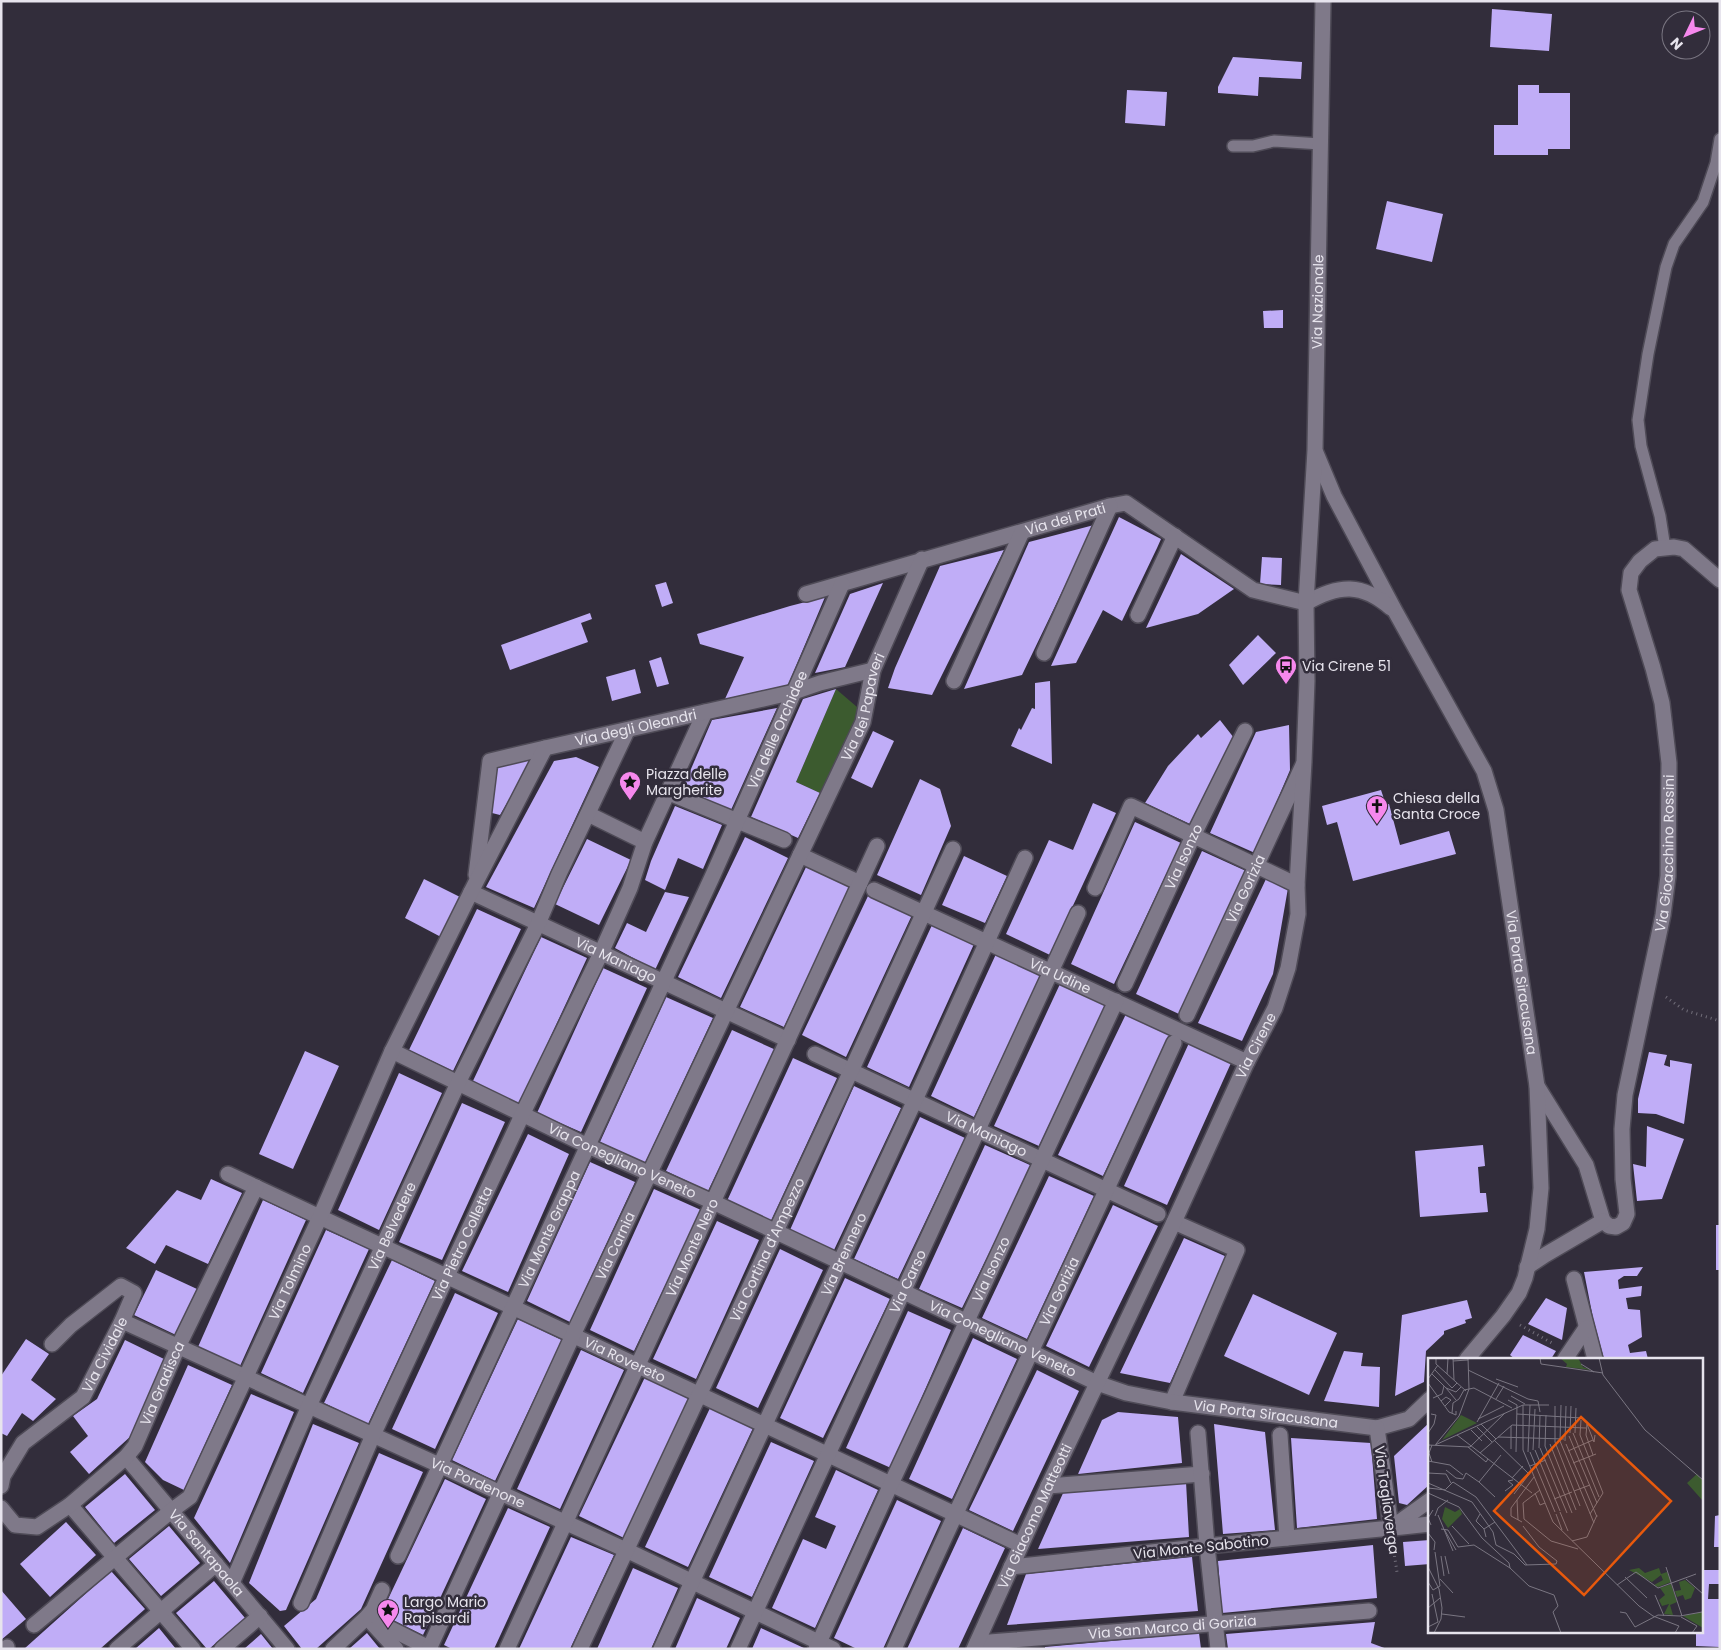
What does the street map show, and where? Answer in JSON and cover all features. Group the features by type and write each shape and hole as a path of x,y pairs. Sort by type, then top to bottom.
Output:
{"street":[{"name":"Via Nazionale","path":"1307,681 1306,603 1315,450 1323,1"},
{"name":"Via Porta Siracusana","path":"1315,450 1334,496 1395,611 1484,771 1496,810 1538,1086 1541,1188 1537,1229 1519,1293 1503,1316 1468,1358"},
{"name":"Via dei Prati","path":"806,594 922,559 1126,503 1253,590 1306,603"},
{"path":"1044,653 1110,506"},
{"path":"954,681 1022,532"},
{"path":"1138,615 1176,536"},
{"path":"1665,548 1684,549 1720,580"},
{"name":"Via Gioacchino Rossini","path":"1603,1221 1609,1226 1616,1227 1624,1223 1627,1214 1623,1179 1622,1129 1625,1095 1663,915 1668,876 1669,763 1662,704 1630,590 1631,573 1640,561 1655,549 1665,548"},
{"name":"Via dei Papaveri","path":"800,855 863,722 874,670 922,559"},
{"name":"Via delle Orchidee","path":"713,875 842,584"},
{"path":"1306,603 1323,593 1342,588 1362,590 1380,598 1395,611"},
{"name":"Via degli Oleandri","path":"473,888 490,761 794,692 820,683 874,670"},
{"name":"Via Cirene","path":"1097,1383 1174,1222 1247,1062 1275,1008 1288,968 1298,914 1297,885 1307,681"},
{"name":"Via Pietro Colletta","path":"301,1603 373,1435 523,1113 602,953 630,888 645,842 673,795 705,712"},
{"name":"Via Belvedere","path":"232,1583 309,1406 458,1083 538,924 559,874 627,731"},
{"name":"Via Isonzo","path":"1125,984 1193,836 1245,732"},
{"path":"473,888 546,748"},
{"name":"Via Gorizia","path":"1187,1016 1304,762"},
{"path":"673,795 784,840"},
{"path":"1095,888 1131,806 1297,885"},
{"path":"588,814 645,842"},
{"name":"Via Monte Nero","path":"507,1649 877,846"},
{"name":"Via Cortina d'Ampezzo","path":"580,1649 953,849"},
{"path":"800,855 860,883"},
{"name":"Via Carnia","path":"431,1646 500,1493 800,855"},
{"name":"Via Brennero","path":"661,1649 1025,858"},
{"name":"Via Monte Grappa","path":"398,1556 713,875"},
{"name":"Via Maniago","path":"473,888 538,924 788,1040"},
{"name":"Via Tolmino","path":"34,1625 190,1497 320,1217 392,1051 473,888"},
{"name":"Via Udine","path":"874,890 1247,1062"},
{"name":"Via Carso","path":"738,1649 1078,913"},
{"name":"Via Isonzo","path":"823,1647 891,1484 1116,1001"},
{"name":"Via Gorizia","path":"894,1649 954,1513 1107,1190 1174,1043"},
{"name":"Via Conegliano Veneto","path":"392,1051 588,1146 713,1202 1097,1383"},
{"name":"Via Maniago","path":"815,1054 1158,1214"},
{"path":"1527,1267 1603,1221 1586,1165 1538,1086"},
{"name":"Via Rovereto","path":"228,1174 1021,1544"},
{"name":"Via Gradisca","path":"1,1508 15,1525 37,1527 70,1505 126,1457 135,1446 178,1347 256,1187"},
{"path":"1172,1402 1237,1250 1174,1222"},
{"path":"1574,1279 1595,1358"},
{"name":"Via Cividale","path":"1,1486 3,1476 24,1443 83,1397 122,1321 134,1293 121,1286 72,1325 52,1344"},
{"name":"Via Pordenone","path":"122,1321 626,1550 756,1612 823,1647"},
{"path":"1567,1356 1586,1328"},
{"name":"Via Porta Siracusana","path":"1097,1383 1126,1394 1172,1402 1377,1428 1409,1419 1428,1401"},
{"name":"Via Giacomo Matteotti","path":"975,1646 1097,1383"},
{"name":"Via Tagliaverga","path":"1377,1428 1391,1528"},
{"path":"1198,1433 1218,1649"},
{"path":"1280,1435 1287,1538"},
{"name":"Via Santapaola","path":"126,1457 288,1649"},
{"path":"1048,1486 1202,1474"},
{"path":"1391,1528 1428,1501"},
{"path":"70,1505 193,1649"},
{"name":"Via Monte Sabotino","path":"1011,1567 1428,1524"},
{"path":"117,1649 216,1564"},
{"path":"333,1649 373,1610 382,1590"},
{"name":"Via San Marco di Gorizia","path":"975,1646 1039,1643 1215,1623 1369,1610"},
{"path":"222,1649 260,1616"},
{"path":"367,1617 431,1646"},
{"path":"367,1617 396,1649"}],"lane":[{"path":"1665,548 1660,516 1640,446 1638,420 1648,354 1666,268 1674,244 1703,202 1716,163 1720,139"},
{"path":"1233,146 1253,146 1274,141 1321,144"}],"path":[{"path":"1652,969 1666,971 1664,981 1666,997 1684,1010 1720,1021"},
{"path":"1503,1316 1567,1356"},
{"name":"Via Tagliaverga","path":"1391,1528 1397,1572"}],"green space":[{"path":"836,689 857,707 858,715 820,793 796,782"}],"building":[{"path":"1492,9 1552,14 1549,51 1490,47"},
{"path":"1233,57 1302,62 1301,79 1259,77 1258,96 1218,93 1218,87"},
{"path":"1518,85 1539,85 1539,93 1570,93 1570,149 1548,149 1548,155 1494,155 1494,125 1518,125"},
{"path":"1127,90 1167,92 1165,126 1125,123"},
{"path":"1387,201 1443,214 1432,262 1376,249"},
{"path":"1283,310 1283,328 1264,328 1263,311"},
{"path":"1119,517 1161,539 1157,548 1122,621 1103,610 1076,663 1051,666"},
{"path":"1094,525 1022,675 964,689 1029,542"},
{"path":"1004,550 932,695 888,688 940,566"},
{"path":"1181,554 1234,589 1198,614 1146,628"},
{"path":"1262,557 1282,558 1281,585 1260,584"},
{"path":"666,582 673,603 662,607 655,585"},
{"path":"883,583 845,667 815,673 850,594"},
{"path":"825,597 788,685 725,699 744,657 700,644 697,634"},
{"path":"590,613 592,619 581,623 588,642 510,670 501,645"},
{"path":"1258,635 1276,653 1243,685 1229,665"},
{"path":"661,657 669,684 657,687 649,661"},
{"path":"635,669 641,693 612,701 606,677"},
{"path":"1050,681 1052,764 1011,746 1019,728 1021,730 1032,708 1035,709 1035,683"},
{"path":"836,689 796,782 820,793 798,838 751,817 803,699"},
{"path":"777,708 731,810 682,790 712,720"},
{"path":"1220,720 1234,738 1190,824 1145,803 1168,766 1198,734 1201,738"},
{"path":"1289,725 1290,770 1255,853 1210,833 1256,732"},
{"path":"873,731 894,741 872,788 851,778"},
{"path":"534,757 500,815 488,812 497,766"},
{"path":"576,757 599,767 534,908 486,887 554,761"},
{"path":"920,779 940,789 951,826 921,895 877,875"},
{"path":"1381,790 1386,805 1389,804 1400,845 1449,831 1456,854 1353,881 1337,822 1327,825 1322,806"},
{"path":"1093,803 1116,813 1050,955 1006,934 1049,840 1073,850"},
{"path":"675,806 722,825 703,869 678,858 665,890 645,880 651,861"},
{"path":"1135,822 1181,843 1114,984 1071,964"},
{"path":"745,837 788,858 721,998 678,977"},
{"path":"587,839 631,860 599,925 555,904"},
{"path":"1202,851 1246,871 1179,1014 1136,994"},
{"path":"964,856 1007,876 985,923 942,905"},
{"path":"807,865 851,885 784,1027 740,1007"},
{"path":"424,879 460,897 441,937 405,918"},
{"path":"1266,879 1288,888 1273,974 1242,1041 1198,1023"},
{"path":"665,892 689,897 655,970 615,948 627,923 646,932"},
{"path":"868,896 912,915 846,1057 802,1035"},
{"path":"477,909 521,929 453,1071 409,1050"},
{"path":"932,925 974,944 909,1087 867,1067"},
{"path":"541,937 587,958 519,1105 472,1083"},
{"path":"996,954 1041,975 974,1117 931,1096"},
{"path":"603,968 647,988 581,1132 537,1113"},
{"path":"1060,984 1106,1005 1039,1146 994,1126"},
{"path":"666,997 713,1018 645,1163 600,1142"},
{"path":"1126,1014 1170,1035 1103,1176 1058,1155"},
{"path":"732,1030 776,1050 708,1191 666,1171"},
{"path":"1189,1043 1231,1063 1167,1205 1124,1186"},
{"path":"305,1051 339,1066 293,1169 259,1154"},
{"path":"1649,1052 1667,1055 1664,1065 1670,1067 1670,1060 1692,1064 1684,1124 1656,1114 1638,1113 1638,1099"},
{"path":"793,1058 837,1078 771,1221 727,1201"},
{"path":"399,1073 442,1093 379,1230 338,1210"},
{"path":"854,1086 901,1108 834,1250 790,1230"},
{"path":"462,1103 505,1122 442,1260 399,1242"},
{"path":"920,1117 965,1138 898,1279 854,1259"},
{"path":"1647,1126 1684,1139 1662,1199 1637,1201 1633,1164 1646,1167"},
{"path":"528,1134 569,1154 508,1292 462,1271"},
{"path":"985,1145 1032,1166 962,1308 919,1289"},
{"path":"1483,1145 1485,1166 1478,1167 1480,1193 1486,1193 1488,1212 1420,1217 1415,1151"},
{"path":"590,1162 635,1182 570,1322 527,1301"},
{"path":"1049,1176 1094,1196 1027,1339 982,1318"},
{"path":"211,1179 242,1193 208,1264 166,1245 155,1264 126,1248 177,1190 201,1200"},
{"path":"654,1189 701,1210 634,1351 590,1330"},
{"path":"263,1200 306,1220 240,1366 198,1347"},
{"path":"1113,1205 1158,1226 1089,1367 1046,1346"},
{"path":"717,1221 759,1240 696,1379 653,1359"},
{"path":"1716,1225 1720,1225 1720,1270 1716,1270"},
{"path":"326,1230 369,1249 303,1393 261,1373"},
{"path":"1184,1238 1227,1257 1170,1383 1120,1373"},
{"path":"780,1249 823,1270 758,1408 716,1388"},
{"path":"392,1260 435,1281 368,1424 324,1403"},
{"path":"1643,1267 1637,1276 1624,1276 1618,1280 1619,1289 1642,1286 1641,1296 1626,1298 1628,1309 1640,1310 1642,1337 1628,1345 1630,1353 1646,1351 1648,1358 1604,1358 1593,1318 1584,1272"},
{"path":"156,1270 197,1289 176,1335 134,1315"},
{"path":"845,1278 890,1299 823,1438 780,1418"},
{"path":"455,1293 498,1313 435,1449 392,1429"},
{"path":"1253,1294 1337,1333 1309,1395 1224,1356"},
{"path":"1546,1298 1567,1308 1562,1340 1528,1324"},
{"path":"1467,1300 1472,1318 1465,1320 1466,1323 1444,1331 1444,1334 1426,1351 1424,1382 1395,1396 1402,1315"},
{"path":"908,1311 951,1330 891,1468 846,1448"},
{"path":"518,1319 562,1340 495,1481 452,1460"},
{"path":"1523,1335 1556,1351 1552,1358 1514,1358 1510,1355"},
{"path":"973,1338 1017,1359 952,1499 909,1479"},
{"path":"26,1339 49,1354 31,1380 56,1399 33,1421 22,1413 7,1436 1,1433 1,1376"},
{"path":"125,1340 164,1359 131,1436 89,1474 70,1452 88,1436 73,1416 97,1399"},
{"path":"581,1350 624,1370 560,1509 517,1489"},
{"path":"1344,1351 1363,1353 1361,1366 1380,1367 1379,1407 1324,1401"},
{"path":"188,1365 232,1385 184,1490 163,1480 145,1462"},
{"path":"1037,1370 1079,1391 1013,1531 969,1510"},
{"path":"645,1377 690,1399 624,1538 579,1516"},
{"path":"251,1394 294,1412 230,1563 194,1518"},
{"path":"710,1408 753,1428 688,1567 645,1547"},
{"path":"1118,1412 1178,1417 1182,1463 1078,1474 1102,1420"},
{"path":"313,1424 359,1443 286,1610 280,1611 249,1583"},
{"path":"1214,1424 1265,1432 1275,1530 1223,1534"},
{"path":"1428,1424 1428,1486 1407,1505 1399,1503 1394,1456"},
{"path":"1291,1438 1371,1443 1377,1519 1297,1528"},
{"path":"771,1442 814,1461 752,1597 709,1577"},
{"path":"379,1453 423,1472 361,1609 316,1649 302,1649 284,1626 316,1599"},
{"path":"836,1470 878,1490 815,1628 772,1608 803,1539 826,1549 836,1526 815,1517"},
{"path":"125,1474 155,1510 114,1543 85,1507"},
{"path":"445,1479 486,1499 423,1635 381,1614"},
{"path":"1186,1482 1189,1537 1038,1549 1064,1491"},
{"path":"897,1500 941,1521 883,1649 857,1649 834,1638"},
{"path":"508,1508 550,1527 494,1649 452,1649 444,1645"},
{"path":"1720,1515 1720,1547 1714,1547 1715,1516"},
{"path":"66,1522 96,1555 50,1597 20,1564"},
{"path":"169,1526 200,1563 161,1596 129,1559"},
{"path":"963,1528 1005,1548 958,1649 907,1649"},
{"path":"571,1537 614,1555 570,1649 519,1649"},
{"path":"1428,1540 1428,1564 1405,1566 1403,1542"},
{"path":"1373,1545 1377,1598 1222,1613 1218,1561"},
{"path":"1192,1557 1198,1611 1007,1625 1026,1574"},
{"path":"633,1568 678,1588 651,1649 597,1649"},
{"path":"1704,1570 1720,1570 1720,1584 1709,1584 1708,1599 1720,1599 1720,1647 1696,1646 1696,1632 1704,1632"},
{"path":"111,1571 145,1609 100,1649 24,1649"},
{"path":"214,1581 245,1618 207,1649 176,1613"},
{"path":"1,1590 26,1619 1,1640"},
{"path":"697,1598 740,1618 726,1649 675,1649"},
{"path":"1375,1622 1371,1643 1387,1649 1228,1649 1226,1634"},
{"path":"159,1628 176,1649 135,1649"},
{"path":"761,1628 806,1649 752,1649"},
{"path":"367,1633 380,1649 349,1649"},
{"path":"1199,1633 1201,1649 1045,1649 1045,1647"},
{"path":"261,1634 273,1649 244,1649"}],"place":[{"name":"Via Cirene 51","path":"1286,685"},
{"name":"Piazza delle Margherite","path":"630,801"},
{"name":"Chiesa della Santa Croce","path":"1377,825"},
{"name":"Largo Mario Rapisardi","path":"388,1629"}]}
